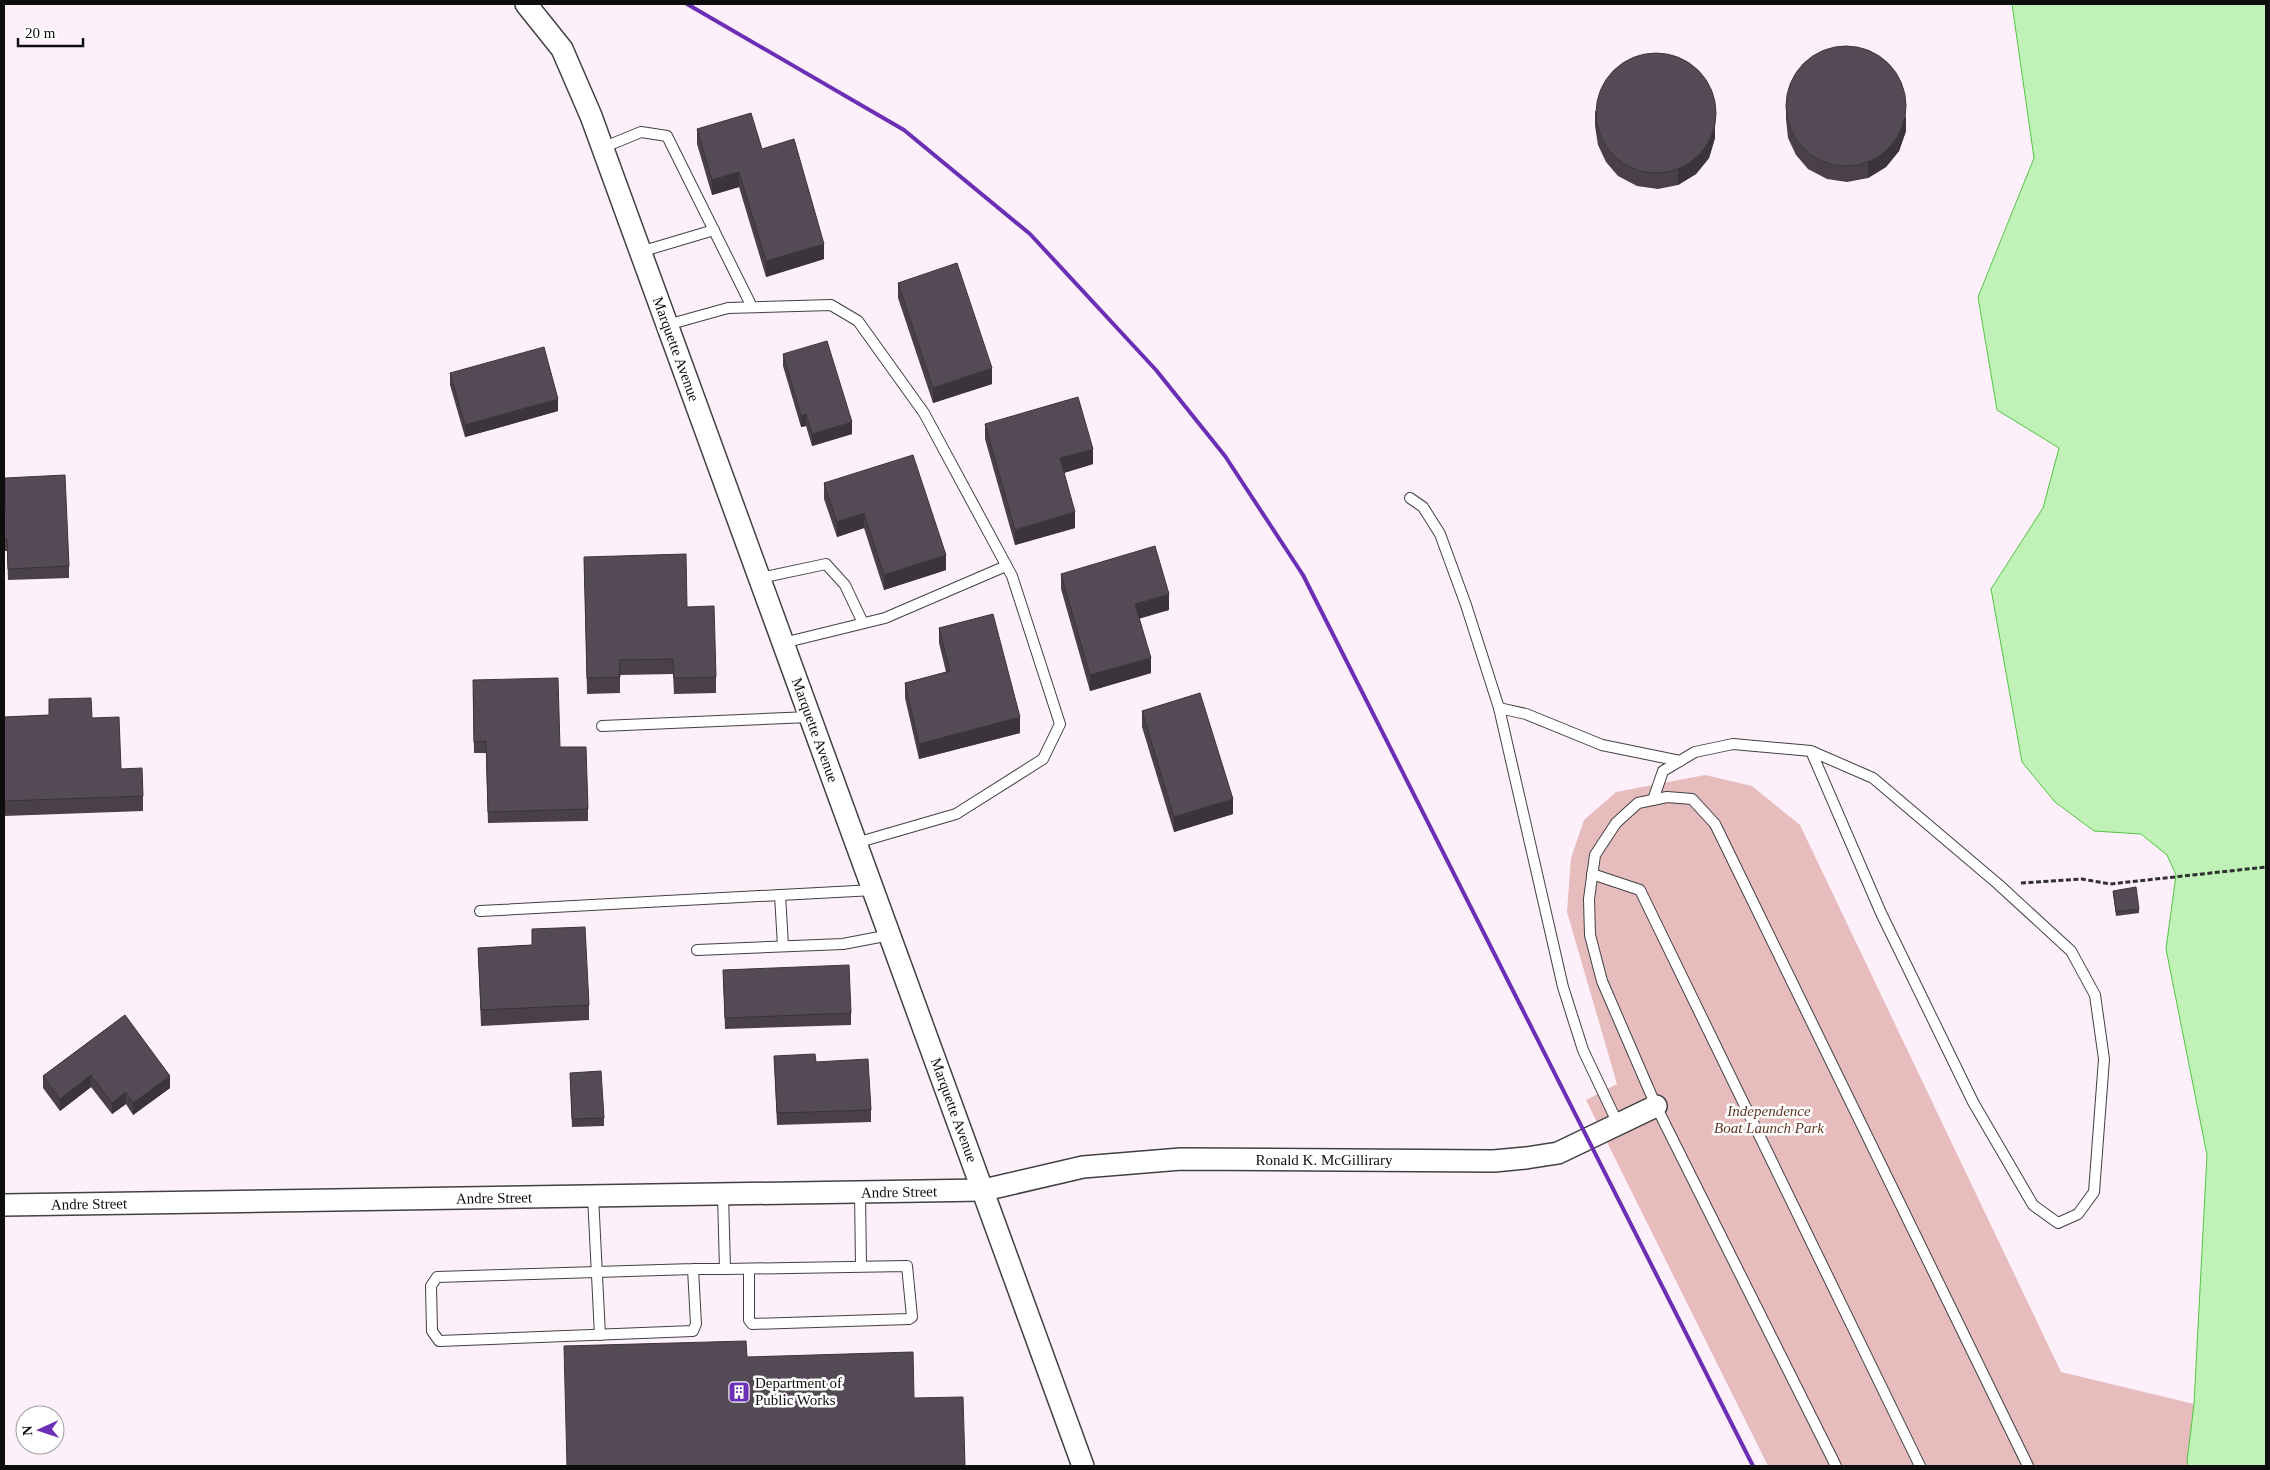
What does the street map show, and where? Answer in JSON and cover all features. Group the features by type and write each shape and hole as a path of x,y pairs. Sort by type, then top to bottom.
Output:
{"street":[{"name":"Marquette Avenue","path":"526,4 562,49 602,148 1084,1466"},
{"name":"Ronald K. McGillirary","path":"984,1190 1083,1167 1172,1159 1494,1161 1526,1158 1558,1153 1656,1106"},
{"name":"Andre Street","path":"4,1205 984,1190"}],"lane":[{"path":"602,148 640,132 667,136 752,308"},
{"path":"640,252 714,230"},
{"path":"667,325 728,308 831,305 858,321 924,413 1012,576 1060,724 1043,759 956,814 856,844"},
{"path":"1410,498 1423,507 1440,534 1466,605 1499,708 1563,987 1582,1050 1618,1124"},
{"path":"760,578 826,564 845,585 863,624"},
{"path":"784,643 885,618 1006,566"},
{"path":"1499,708 1526,714 1602,745 1680,761"},
{"path":"602,726 810,717"},
{"path":"1653,800 1663,771 1695,752 1733,744 1811,751 1873,778 1998,884 2071,951 2095,995 2104,1059 2094,1192 2078,1214 2058,1223 2032,1204 1973,1102 1881,913 1811,751"},
{"path":"1836,1466 1656,1106 1602,981 1590,935 1589,899 1595,855 1616,822 1638,803 1667,797 1692,799 1715,824 2028,1466"},
{"path":"1592,874 1640,890 1920,1466"},
{"path":"480,911 874,890"},
{"path":"780,895 783,946"},
{"path":"698,950 842,944 890,935"},
{"path":"860,1192 861,1266"},
{"path":"723,1195 725,1269"},
{"path":"593,1196 600,1335"},
{"path":"693,1269 696,1324 693,1331 440,1341 432,1331 431,1286 437,1277 693,1269 907,1266 912,1317 909,1319 752,1324 749,1320 749,1269"}],"path":[{"path":"1998,884 2082,879 2110,884 2266,867"}],"green space":[{"name":"Independence Boat Launch Park","path":"1705,775 1752,786 1800,825 2061,1372 2194,1404 2188,1466 1768,1466 1586,1100 1617,1084 1567,912 1571,858 1584,820 1616,792"}],"shaded area":[{"path":"2012,4 2266,4 2266,1466 2188,1466 2187,1462 2194,1404 2207,1155 2166,949 2176,875 2167,855 2141,834 2094,831 2055,802 2022,762 1991,589 2043,508 2059,448 1997,410 1978,297 2034,158"}],"building":[{"path":"1846,46 1858,47 1869,51 1879,56 1888,64 1896,73 1901,83 1905,94 1905,118 1901,129 1896,139 1888,148 1879,156 1869,161 1858,165 1846,166 1834,165 1823,161 1813,156 1804,148 1796,139 1791,129 1787,118 1786,106 1787,94 1791,83 1796,73 1804,64 1813,56 1823,51 1834,47"},
{"path":"1656,53 1668,54 1679,58 1689,63 1698,71 1706,80 1711,90 1715,101 1715,125 1711,136 1706,146 1698,155 1689,163 1679,168 1668,172 1656,173 1644,172 1633,168 1623,163 1614,155 1606,146 1601,136 1597,125 1596,113 1597,101 1601,90 1606,80 1614,71 1623,63 1633,58 1644,54"},
{"path":"751,113 762,149 794,139 824,244 766,261 739,172 712,180 697,129"},
{"path":"957,263 992,368 933,388 898,283"},
{"path":"827,341 852,422 812,434 806,414 801,416 783,354"},
{"path":"544,347 558,399 465,425 450,373"},
{"path":"1078,397 1093,449 1060,458 1075,512 1015,530 985,424"},
{"path":"913,455 946,555 884,575 864,513 837,522 824,483"},
{"path":"65,475 69,566 8,569 7,539 4,539 5,478"},
{"path":"1155,546 1169,594 1135,604 1151,658 1090,675 1061,574"},
{"path":"686,554 687,607 714,606 716,677 674,678 673,659 619,660 620,677 587,678 584,557"},
{"path":"993,614 1020,717 919,744 905,683 950,671 939,628"},
{"path":"558,678 560,747 586,747 588,809 488,812 486,741 474,742 473,680"},
{"path":"1200,693 1233,799 1174,817 1142,711"},
{"path":"91,698 92,718 119,717 121,769 142,768 143,796 4,801 4,717 49,715 49,699"},
{"path":"2136,887 2139,909 2116,912 2113,891"},
{"path":"585,927 589,1005 481,1010 478,948 532,945 532,929"},
{"path":"849,965 851,1013 725,1018 723,970"},
{"path":"125,1015 170,1076 133,1103 126,1092 112,1103 91,1075 60,1099 43,1076"},
{"path":"815,1054 816,1062 868,1059 871,1110 777,1113 774,1056"},
{"path":"601,1071 604,1118 572,1119 570,1073"},
{"name":"Department of Public Works","path":"746,1341 747,1357 913,1352 914,1398 963,1397 965,1466 567,1466 564,1346"}],"railway":[{"path":"687,4 904,130 1030,234 1156,370 1225,456 1303,575 1753,1466"}],"place":[{"name":"Department of Public Works","path":"739,1392"}]}
